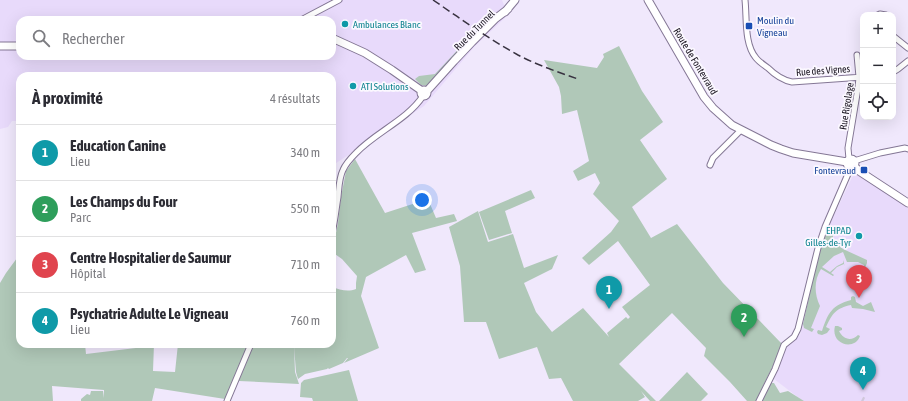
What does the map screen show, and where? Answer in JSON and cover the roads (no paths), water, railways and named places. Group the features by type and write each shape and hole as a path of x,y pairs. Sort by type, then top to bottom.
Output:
{"street":[{"path":"309,16 339,0"},
{"name":"Rue du Tunnel","path":"424,93 452,64 485,35 515,0"},
{"name":"Route de Fontevraud","path":"648,0 704,97 728,122 741,130 781,149 793,153 851,163 859,171 908,202"},
{"name":"Rue des Vignes","path":"745,0 747,35 750,48 756,58 779,77 787,81 798,82 860,77"},
{"path":"896,38 908,48"},
{"path":"336,40 365,53 424,93 419,102 410,111 371,140 346,164 341,178 336,214"},
{"path":"0,46 16,46"},
{"name":"Rue Rigolage","path":"857,55 860,72"},
{"path":"896,70 908,61"},
{"name":"Rue Rigolage","path":"759,401 776,369 784,345 794,337 798,329 818,248 825,227 848,174 851,163 848,148 860,81"},
{"path":"710,165 713,158 741,130"},
{"path":"851,163 907,146"},
{"path":"227,401 249,348"}],"railway":[{"path":"433,0 486,36 518,55 578,79"}],"place":[{"name":"Ambulances Blanc","path":"345,24"},
{"name":"Moulin du Vigneau","path":"749,26"},
{"name":"ATI Solutions","path":"353,86"},
{"name":"Fontevraud","path":"864,170"},
{"name":"EHPAD Gilles-de-Tyr","path":"859,236"},
{"name":"Centre Hospitalier de Saumur","path":"859,298"},
{"name":"Education Canine","path":"609,309"},
{"name":"Les Champs du Four","path":"744,337"},
{"name":"Psychatrie Adulte Le Vigneau","path":"863,390"}]}
